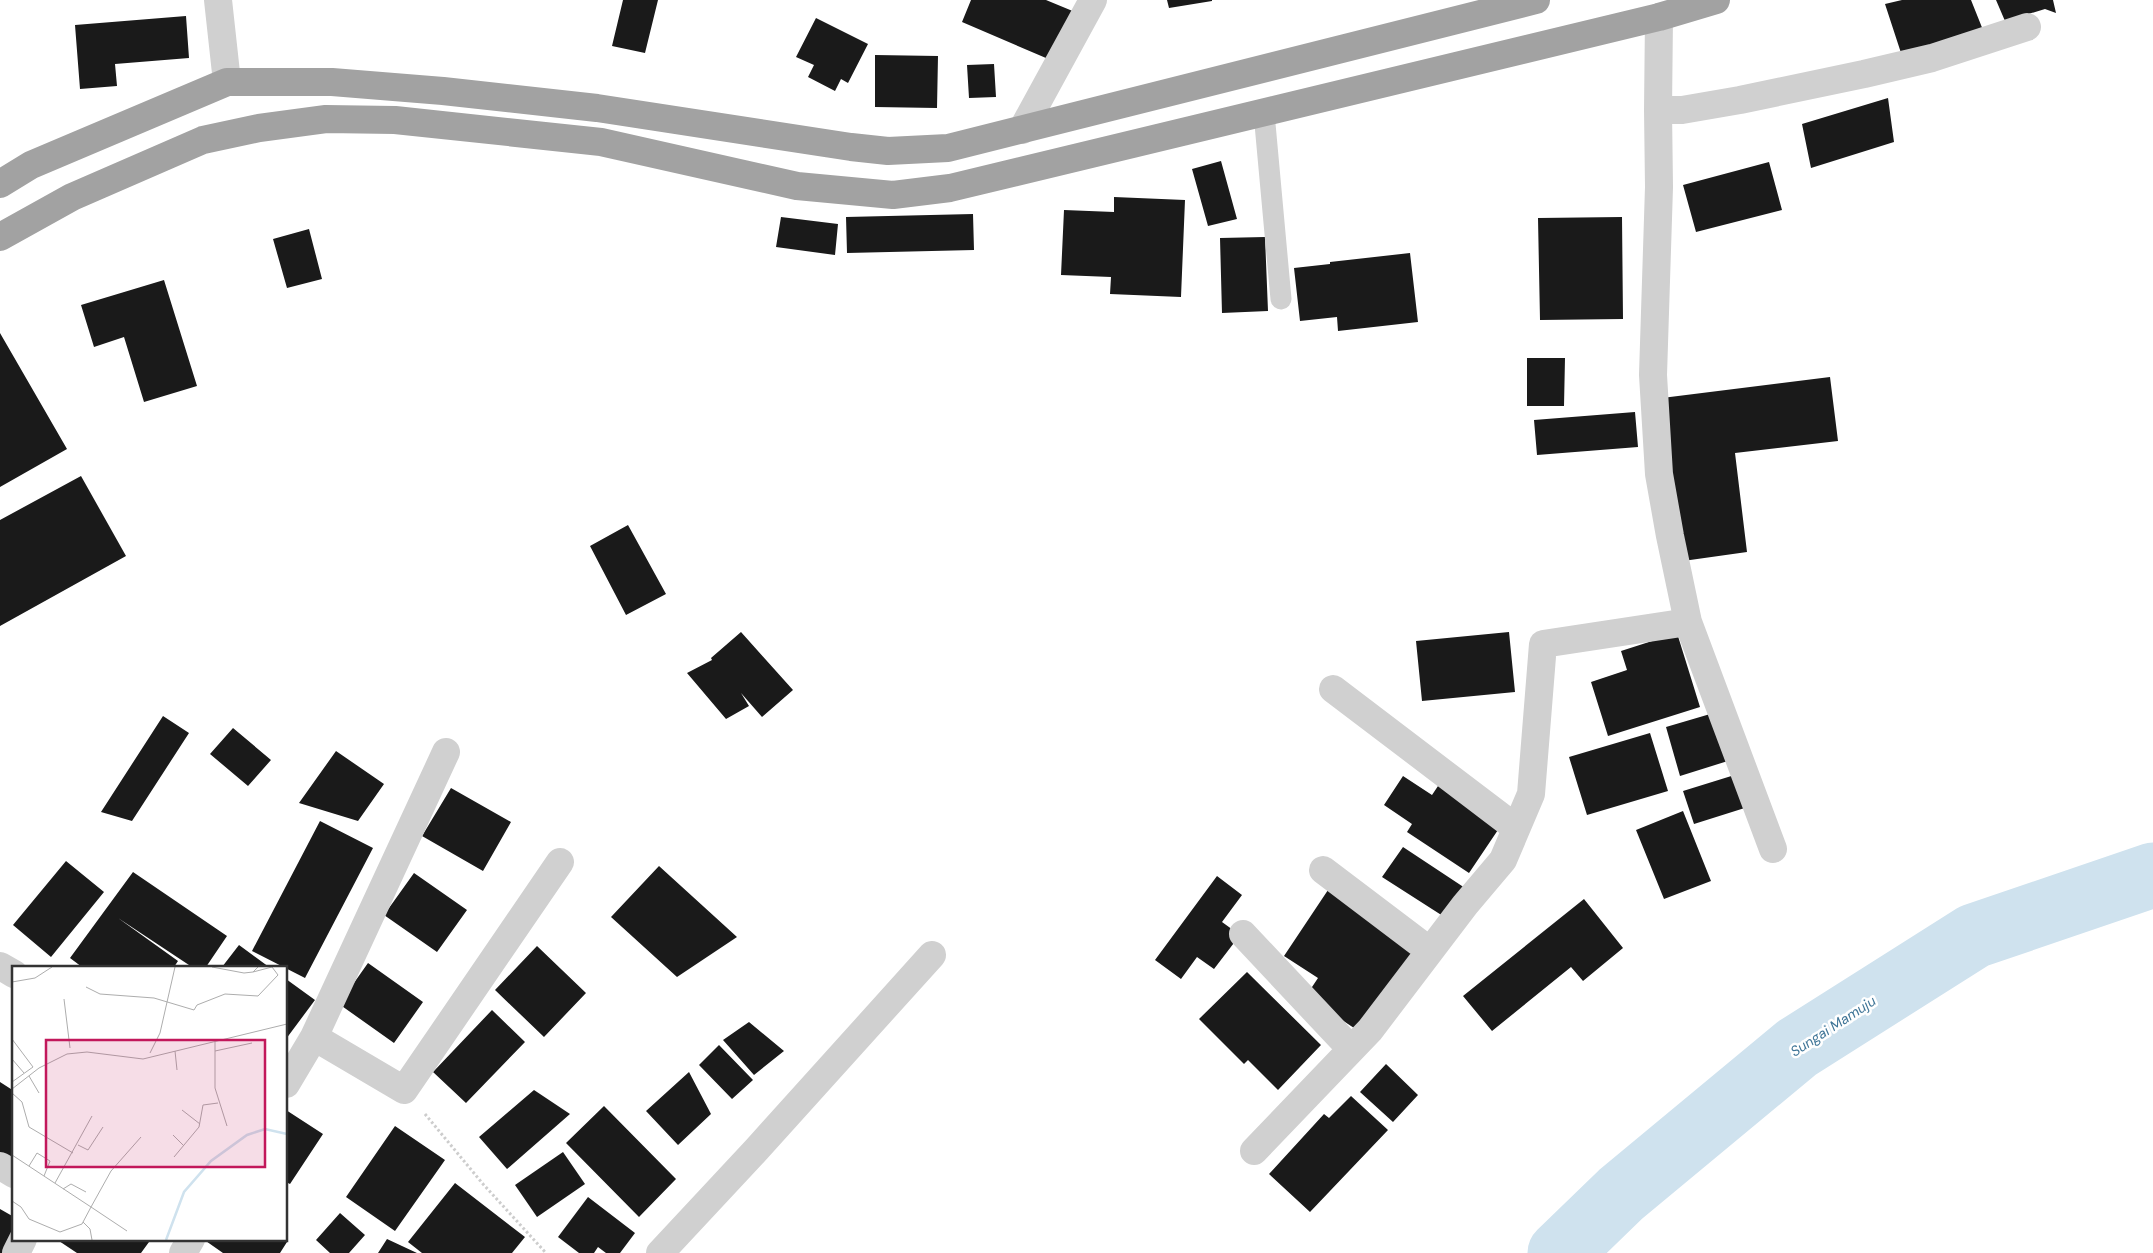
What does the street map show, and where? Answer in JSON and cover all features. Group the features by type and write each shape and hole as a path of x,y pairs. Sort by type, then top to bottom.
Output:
{"highway":[{"path":"0,184 31,165 227,82 332,82 443,90 597,108 851,147 888,151 948,148 1536,0"},
{"path":"0,237 72,197 203,140 259,128 326,119 395,120 600,142 797,186 893,195 950,188 1264,113 1716,0"}],"street":[{"path":"218,0 227,82"},
{"path":"1022,130 1092,0"},
{"path":"1674,9 1658,110 1659,187 1653,375 1659,474 1688,622 1773,849"},
{"path":"1658,110 1682,110 1740,100 1864,74 1932,58 2027,27"},
{"path":"1254,1151 1370,1030 1503,860 1531,794 1543,644 1688,622"},
{"path":"1333,689 1516,828"},
{"path":"288,1081 314,1038 446,752"},
{"path":"314,1038 404,1090 560,862"},
{"path":"1323,870 1430,951"},
{"path":"1243,934 1351,1049"},
{"path":"660,1253 757,1150 932,955"},
{"path":"0,966 12,973"},
{"path":"0,1166 12,1173"},
{"path":"16,1253 22,1240"},
{"path":"183,1253 190,1240"}],"lane":[{"path":"1264,113 1281,299"}],"path":[{"path":"404,1090 483,1184 546,1253"}],"building":[{"path":"623,0 658,0 645,53 612,46"},
{"path":"971,0 1046,0 1075,12 1053,61 962,22"},
{"path":"1167,0 1212,0 1212,1 1169,8"},
{"path":"1902,0 1971,0 1983,30 1902,56 1885,4"},
{"path":"1996,0 2053,0 2056,13 2045,9 2005,21"},
{"path":"186,16 189,58 115,64 117,86 80,89 75,25"},
{"path":"816,18 868,44 848,83 841,79 835,91 808,77 814,65 796,57"},
{"path":"875,55 938,56 937,108 875,107"},
{"path":"994,64 996,97 969,98 967,65"},
{"path":"1888,98 1894,142 1811,168 1802,124"},
{"path":"1221,161 1237,219 1208,226 1192,169"},
{"path":"1769,162 1782,210 1696,232 1683,185"},
{"path":"1114,197 1185,200 1181,297 1110,294 1111,277 1061,275 1064,210 1114,212"},
{"path":"973,214 974,250 847,253 846,217"},
{"path":"781,217 838,224 835,255 776,247"},
{"path":"1622,217 1623,319 1540,320 1538,218"},
{"path":"309,229 322,279 287,288 273,239"},
{"path":"1265,237 1268,311 1222,313 1220,238"},
{"path":"1410,253 1418,322 1338,331 1337,317 1300,321 1294,268"},
{"path":"164,280 197,386 144,402 124,337 94,347 81,305"},
{"path":"0,333 67,449 0,487"},
{"path":"1527,358 1565,358 1564,406 1527,406"},
{"path":"1830,377 1838,441 1735,453 1747,552 1683,561 1662,398"},
{"path":"1635,412 1638,447 1537,455 1534,420"},
{"path":"81,476 126,556 0,626 0,520"},
{"path":"628,525 666,594 626,615 590,546"},
{"path":"741,632 793,690 762,717 741,693 749,706 726,719 687,673 712,660 711,658"},
{"path":"1509,632 1515,692 1422,701 1416,641"},
{"path":"1677,633 1700,707 1608,736 1591,682 1627,670 1621,651"},
{"path":"1717,712 1731,760 1680,776 1666,727"},
{"path":"163,716 189,733 132,821 101,812"},
{"path":"233,728 271,760 248,786 210,754"},
{"path":"1650,733 1668,791 1587,815 1569,757"},
{"path":"336,751 384,784 358,821 299,803"},
{"path":"1741,773 1751,806 1694,824 1683,791"},
{"path":"1403,776 1432,795 1444,777 1506,818 1469,873 1407,832 1412,824 1384,805"},
{"path":"451,788 511,822 483,871 422,836"},
{"path":"1683,811 1711,881 1664,899 1636,830"},
{"path":"320,821 373,848 305,978 288,969 288,966 281,966 252,951"},
{"path":"1403,847 1465,888 1446,918 1382,877"},
{"path":"66,861 104,892 51,957 13,925"},
{"path":"659,866 737,937 677,977 611,917"},
{"path":"133,872 227,936 207,966 190,966 118,918 178,961 175,966 81,966 70,958"},
{"path":"414,873 467,910 437,952 384,915"},
{"path":"1217,876 1242,895 1222,922 1240,935 1214,969 1197,957 1181,979 1155,960"},
{"path":"1328,890 1418,950 1357,1030 1306,996 1318,978 1284,956"},
{"path":"1584,899 1623,948 1583,981 1571,967 1492,1031 1463,996"},
{"path":"239,945 268,966 223,966"},
{"path":"537,946 586,993 544,1037 495,990"},
{"path":"368,963 423,1002 394,1043 339,1004"},
{"path":"1247,972 1321,1045 1278,1090 1248,1060 1244,1064 1199,1019"},
{"path":"288,980 315,1000 288,1036"},
{"path":"492,1010 525,1042 466,1103 433,1072"},
{"path":"749,1022 784,1051 754,1075 723,1040"},
{"path":"719,1045 753,1080 732,1099 699,1065"},
{"path":"1386,1064 1418,1095 1393,1122 1360,1092"},
{"path":"689,1072 711,1114 678,1145 646,1111"},
{"path":"0,1082 12,1090 12,1169 0,1161"},
{"path":"534,1090 570,1114 507,1169 479,1137"},
{"path":"1351,1096 1388,1130 1310,1212 1269,1174 1324,1114 1329,1118"},
{"path":"604,1106 676,1179 639,1217 566,1143"},
{"path":"288,1111 323,1134 290,1184 288,1183"},
{"path":"395,1126 445,1160 395,1231 346,1197"},
{"path":"563,1152 585,1184 537,1217 515,1185"},
{"path":"455,1183 525,1237 512,1253 422,1253 408,1242"},
{"path":"588,1197 635,1233 620,1253 606,1253 598,1247 594,1253 579,1253 558,1237"},
{"path":"0,1209 12,1216 12,1237 3,1253 0,1253"},
{"path":"340,1213 365,1235 349,1253 330,1253 316,1240"},
{"path":"387,1239 417,1253 378,1253"},
{"path":"58,1240 146,1240 149,1242 141,1253 77,1253"},
{"path":"204,1240 284,1240 287,1242 280,1253 223,1253"}],"waterway":[{"name":"Sungai Mamuju","path":"1560,1253 1621,1194 1797,1048 1974,936 2153,875"}]}
